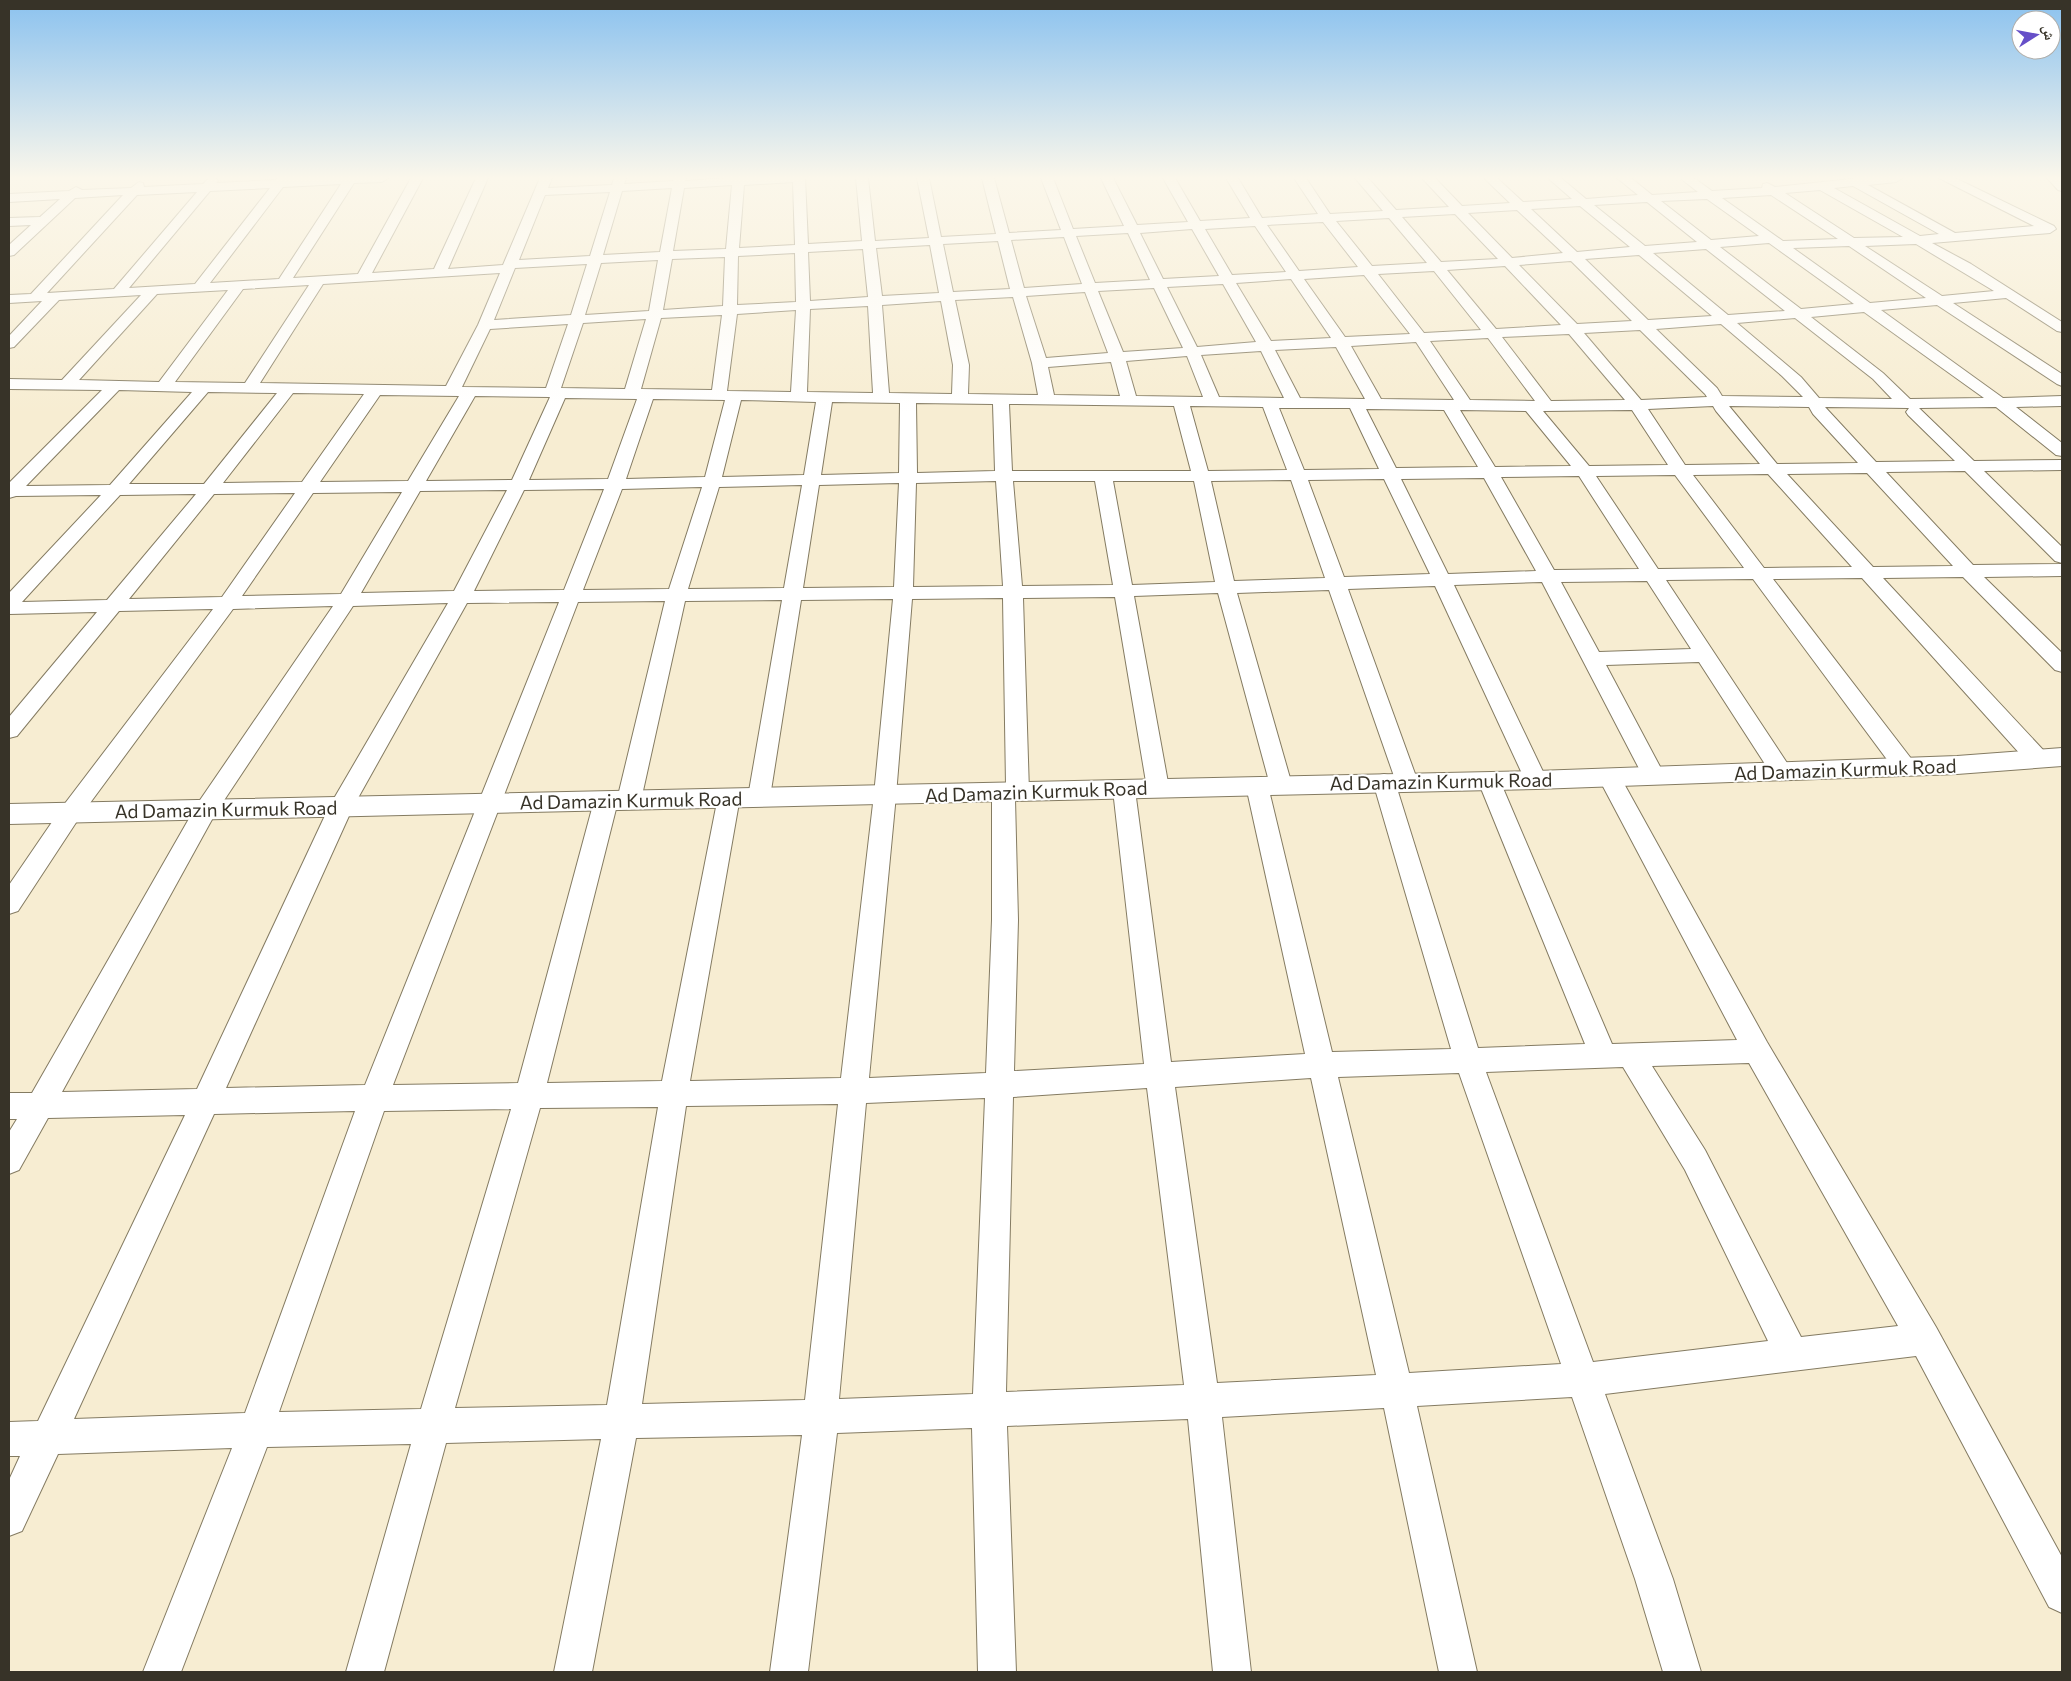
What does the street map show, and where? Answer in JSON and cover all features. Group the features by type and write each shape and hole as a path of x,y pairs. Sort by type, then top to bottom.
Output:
{"highway":[{"name":"Ad Damazin Kurmuk Road","path":"9,814 1536,780 1905,767 2050,758"}],"street":[{"path":"35,297 73,256"},
{"path":"118,292 148,256"},
{"path":"200,287 223,256"},
{"path":"283,283 300,256"},
{"path":"363,278 375,256"},
{"path":"439,273 446,256"},
{"path":"9,1160 38,1105 206,809 348,599 415,487 461,390 512,256"},
{"path":"9,299 439,273 595,259 654,256"},
{"path":"162,1672 256,1430 374,1098 615,484 640,393 664,256"},
{"path":"365,1672 432,1426 618,800 676,596 712,482 727,395 732,256"},
{"path":"799,396 803,305 802,256"},
{"path":"870,256 881,398"},
{"path":"938,256 961,365 960,398"},
{"path":"1008,256 1040,363 1047,400"},
{"path":"1077,256 1116,357 1129,401"},
{"path":"1144,256 1192,351 1213,402"},
{"path":"1213,256 1266,346 1294,403"},
{"path":"1283,256 1341,342 1376,404"},
{"path":"1358,256 1420,337 1654,776"},
{"path":"1430,256 1493,332 1539,406 1654,574 1782,772"},
{"path":"1504,256 1573,329 1637,406 1680,470 1905,767"},
{"path":"486,325 1509,262 1569,256"},
{"path":"1574,256 1711,391 1719,404 1773,469 1867,572 2050,758"},
{"path":"1650,256 1726,319 1798,384 1872,468 1969,572 2062,665"},
{"path":"1723,256 1878,376 2062,557"},
{"path":"1796,256 2006,407 2062,451"},
{"path":"1870,256 2062,381"},
{"path":"1949,256 2062,328"},
{"path":"9,1518 207,1102 341,807 461,597 518,485 556,392 595,259"},
{"path":"250,387 319,280"},
{"path":"164,386 239,285"},
{"path":"67,384 153,290"},
{"path":"1040,363 1266,346 1645,325 1797,314 1864,306 2008,294"},
{"path":"9,344 55,296"},
{"path":"9,384 1181,402 1539,406 1719,404 1910,408 2006,407 2062,410"},
{"path":"9,400 27,384"},
{"path":"9,492 116,385"},
{"path":"9,604 116,489 204,386"},
{"path":"9,732 210,488 289,388"},
{"path":"9,904 70,812 228,602 376,389"},
{"path":"759,797 825,397"},
{"path":"789,1672 822,1417 822,1387 885,795 903,592 908,478 908,398"},
{"path":"997,1672 989,1411 1010,792 1013,591 1004,476 1002,408 999,399"},
{"path":"2006,407 2062,401"},
{"path":"1181,402 1201,476 1269,785 1323,1065 1458,1672"},
{"path":"1269,403 1298,475 1336,584 1395,782 1468,1060 1654,1579 1682,1672"},
{"path":"1356,404 1392,474 1536,780"},
{"path":"9,492 116,489 615,484 1004,476 1491,473 2062,465"},
{"path":"1103,475 1158,788"},
{"path":"9,608 461,597 1122,591 1548,576 2062,570"},
{"path":"1592,659 1706,655"},
{"path":"1609,777 1757,1051 1924,1339 2062,1594"},
{"path":"1489,780 1617,1056 1695,1160 1792,1355"},
{"path":"1124,790 1159,1075 1203,1401 1232,1672"},
{"path":"573,1672 622,1420 674,1094 729,797"},
{"path":"9,1106 374,1098 854,1091 1000,1085 1323,1065 1757,1051"},
{"path":"9,1439 622,1420 822,1417 989,1411 1397,1391 1583,1380 1924,1339"}]}
